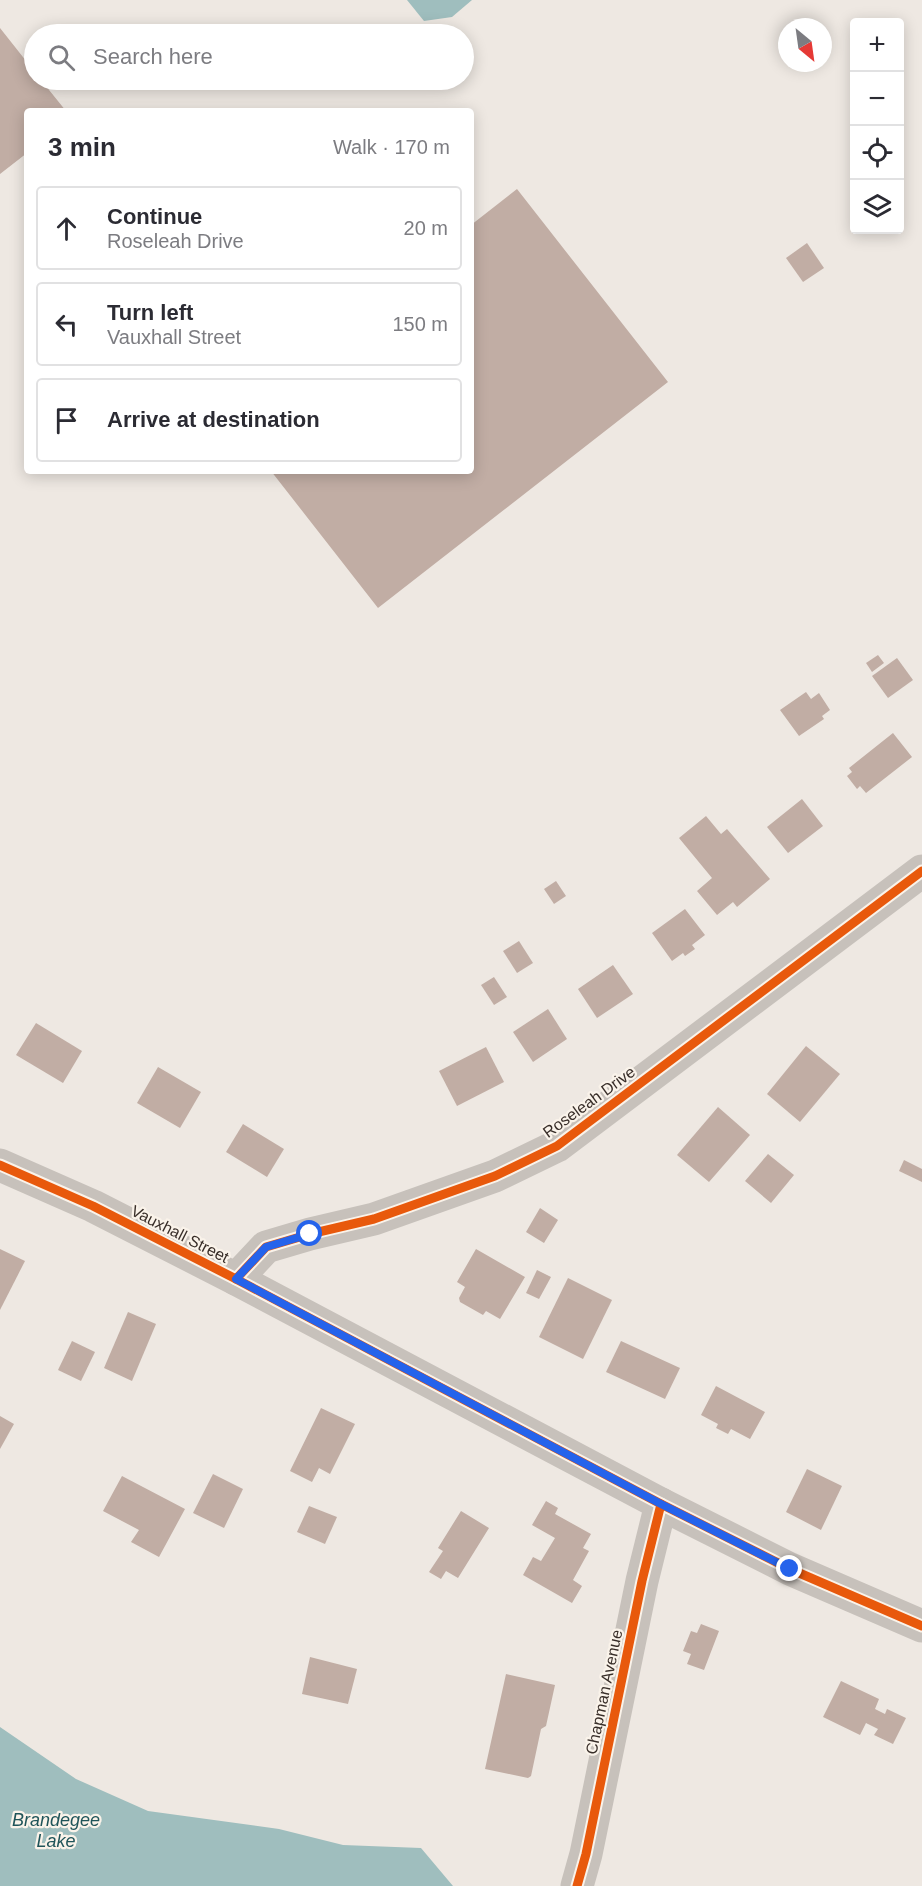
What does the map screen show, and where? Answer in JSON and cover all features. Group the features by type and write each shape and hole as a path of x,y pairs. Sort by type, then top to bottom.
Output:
{"street":[{"name":"Roseleah Drive","path":"236,1279 266,1247 374,1219 495,1176 557,1146 922,871"},
{"name":"Vauxhall Street","path":"0,1165 93,1206 236,1279 661,1504 790,1569 922,1626"},
{"name":"Chapman Avenue","path":"577,1886 586,1854 642,1581 661,1504"}],"water":[{"path":"407,0 472,0 452,17 424,21"},
{"name":"Brandegee Lake","path":"0,1727 76,1779 148,1811 279,1829 343,1845 421,1848 453,1886 0,1886"}],"building":[{"path":"0,28 24,58 24,90 49,90 64,108 24,108 24,155 0,174"},
{"path":"517,189 668,382 378,608 273,474 474,474 474,223"},
{"path":"807,243 824,268 803,282 786,258"},
{"path":"878,655 884,663 872,672 866,663"},
{"path":"897,658 913,680 888,698 872,676"},
{"path":"806,692 811,699 819,693 830,710 822,716 824,719 799,736 780,710"},
{"path":"893,733 912,757 866,793 860,786 857,789 847,776 852,772 849,768"},
{"path":"802,799 823,826 788,853 767,827"},
{"path":"706,816 721,834 727,829 770,879 737,907 733,902 717,915 697,891 712,878 679,838"},
{"path":"556,881 566,896 554,904 544,889"},
{"path":"685,909 705,935 692,945 695,949 685,956 683,953 672,961 652,933"},
{"path":"519,941 533,963 517,973 503,951"},
{"path":"613,965 633,994 597,1018 578,989"},
{"path":"494,977 507,997 494,1005 481,985"},
{"path":"548,1009 567,1039 533,1062 513,1032"},
{"path":"36,1023 82,1051 63,1083 16,1055"},
{"path":"806,1046 840,1074 800,1122 767,1094"},
{"path":"486,1047 504,1082 457,1106 439,1071"},
{"path":"158,1067 201,1092 180,1128 137,1103"},
{"path":"718,1107 750,1135 709,1182 677,1155"},
{"path":"243,1124 284,1149 267,1177 226,1152"},
{"path":"768,1154 794,1175 771,1203 745,1181"},
{"path":"904,1160 922,1169 922,1182 899,1171"},
{"path":"540,1208 558,1220 544,1243 526,1232"},
{"path":"0,1249 25,1261 0,1310"},
{"path":"476,1249 525,1277 500,1319 486,1311 483,1315 460,1302 459,1298 465,1287 457,1282"},
{"path":"537,1270 551,1277 539,1299 526,1293"},
{"path":"568,1278 612,1300 583,1359 539,1337"},
{"path":"128,1312 156,1324 132,1381 104,1368"},
{"path":"72,1341 95,1352 81,1381 58,1370"},
{"path":"621,1341 680,1368 665,1399 606,1372"},
{"path":"716,1386 765,1412 750,1439 731,1429 728,1434 716,1428 718,1424 701,1415"},
{"path":"321,1408 355,1424 330,1474 319,1468 312,1482 290,1471"},
{"path":"0,1416 14,1424 0,1449"},
{"path":"807,1469 842,1486 821,1530 786,1512"},
{"path":"213,1474 243,1489 224,1528 193,1513"},
{"path":"122,1476 185,1509 159,1557 131,1542 139,1530 103,1511"},
{"path":"546,1501 558,1508 555,1514 591,1534 583,1548 589,1551 573,1580 582,1586 572,1603 523,1575 533,1557 541,1561 555,1538 532,1525"},
{"path":"309,1506 337,1517 325,1544 297,1532"},
{"path":"461,1511 489,1528 458,1578 446,1571 441,1579 429,1572 443,1551 438,1548"},
{"path":"701,1624 719,1631 704,1670 687,1664 691,1654 683,1651 691,1631 697,1633"},
{"path":"310,1657 357,1669 348,1704 302,1694"},
{"path":"506,1674 555,1685 546,1726 541,1729 531,1776 528,1778 485,1769"},
{"path":"841,1681 879,1699 875,1709 885,1714 887,1709 906,1718 893,1744 874,1735 878,1729 866,1723 860,1735 823,1717"}],"cycle path":[{"path":"236,1279 266,1247 374,1219 495,1176 557,1146 922,871"},
{"path":"0,1165 93,1206 236,1279 661,1504 790,1569 922,1626"},
{"path":"577,1886 586,1854 642,1581 661,1504"}],"route":[{"path":"310,1234 266,1247 236,1279 661,1504 790,1569"}]}
